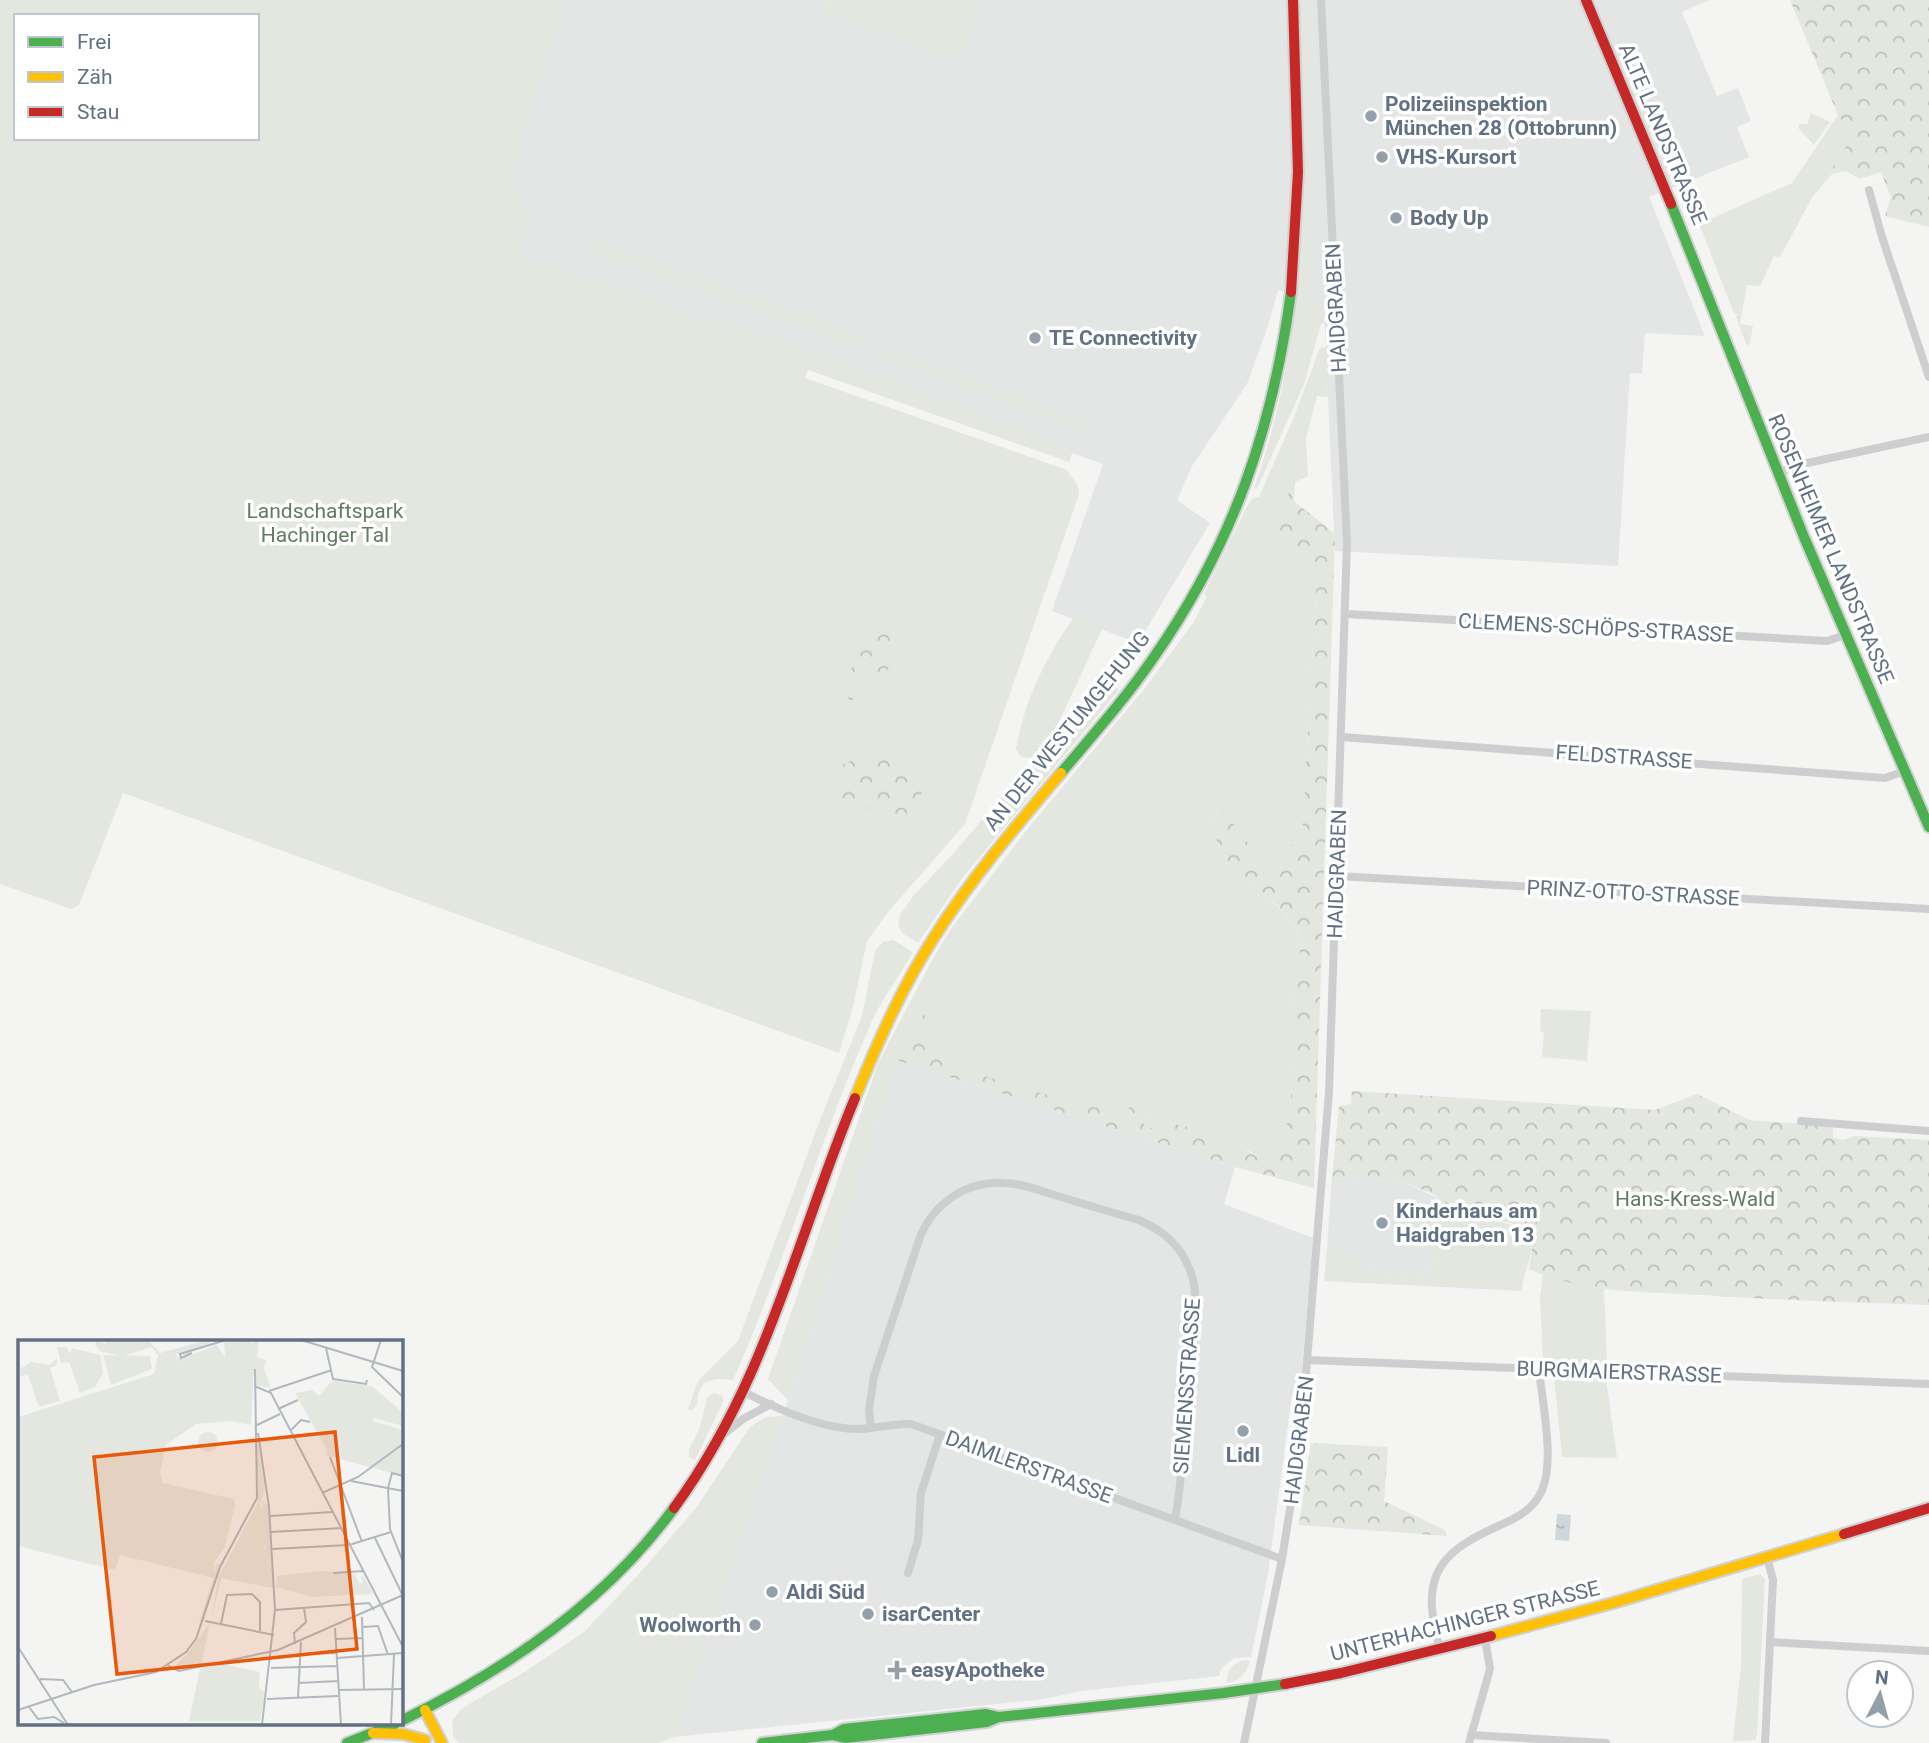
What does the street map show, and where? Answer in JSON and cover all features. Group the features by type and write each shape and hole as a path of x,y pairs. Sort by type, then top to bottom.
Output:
{"main road":[{"name":"AN DER WESTUMGEHUNG","path":"402,1721 490,1672 564,1623 609,1581 686,1492 744,1392 868,1059 910,976 950,911 978,873 1137,681 1182,614 1217,552 1234,514 1271,410 1280,373 1292,292 1298,202 1293,0"},
{"name":"ALTE LANDSTRASSE","path":"1586,0 1703,282"},
{"name":"ROSENHEIMER LANDSTRASSE","path":"1703,282 1778,473 1929,827"},
{"name":"UNTERHACHINGER STRASSE","path":"762,1743 832,1735 844,1730 986,1714 999,1717 1255,1688 1341,1673 1485,1638 1929,1508"},
{"path":"425,1710 442,1743"},
{"path":"413,1716 426,1742"},
{"path":"347,1743 390,1726"},
{"path":"373,1732 402,1734 426,1742"}],"street":[{"name":"HAIDGRABEN","path":"1244,1743 1282,1559 1299,1457 1329,1093 1347,542 1321,0"},
{"path":"1869,190 1883,242 1929,377"},
{"path":"1778,473 1798,465 1929,437"},
{"name":"CLEMENS-SCHÖPS-STRASSE","path":"1346,614 1827,641 1846,635"},
{"name":"FELDSTRASSE","path":"1342,737 1885,778 1905,771"},
{"name":"PRINZ-OTTO-STRASSE","path":"1337,876 1929,909"},
{"path":"1801,1121 1929,1131"},
{"name":"SIEMENSSTRASSE","path":"871,1428 869,1410 874,1376 920,1237 928,1220 942,1205 961,1192 980,1185 1006,1183 1128,1217 1156,1227 1171,1238 1185,1259 1194,1283 1195,1321 1175,1519"},
{"name":"BURGMAIERSTRASSE","path":"1308,1360 1929,1384"},
{"path":"1440,1649 1431,1600 1433,1582 1443,1562 1452,1551 1514,1519 1529,1508 1539,1496 1546,1480 1548,1456 1539,1369"},
{"name":"DAIMLERSTRASSE","path":"744,1392 839,1427 852,1429 911,1424 1282,1559"},
{"path":"720,1437 743,1419 771,1404"},
{"path":"908,1573 918,1540 921,1493 940,1434"},
{"path":"1765,1743 1773,1580 1767,1557"},
{"path":"1485,1638 1490,1669 1470,1739 1606,1743"},
{"path":"1770,1642 1929,1651"}],"shaded area":[{"path":"563,0 827,0 823,11 959,62 981,0 1709,0 1682,12 1717,96 1738,88 1751,121 1737,127 1749,157 1649,197 1705,336 1645,333 1642,374 1630,373 1618,566 1335,551 1324,310 1305,297 1278,290 1247,384 1192,466 1177,500 1210,523 1138,643 1052,611 1103,464 484,243"},
{"path":"896,1060 1235,1167 1224,1204 1313,1238 1300,1391 1292,1394 1268,1574 1251,1657 1234,1658 1221,1669 1219,1676 1082,1691 1044,1699 674,1737 788,1400"},
{"name":"Kinderhaus am Haidgraben 13","path":"1332,1178 1403,1182 1438,1198 1431,1275 1364,1271 1363,1255 1327,1247"}],"green space":[{"name":"Landschaftspark Hachinger Tal","path":"0,0 566,0 510,172 531,224 520,236 519,246 527,258 681,307 676,311 709,323 713,319 780,340 915,388 1073,450 1069,462 808,370 805,378 1067,470 1078,486 1079,494 965,824 889,911 867,941 853,1007 839,1053 123,793 79,905 71,909 0,884"},
{"path":"827,0 981,0 959,62 823,12"},
{"path":"1299,0 1306,0 1310,111 1311,186 1305,297 1324,310 1324,322 1321,324 1304,384 1257,489 1254,488 1286,369 1301,247 1303,124"},
{"path":"1790,0 1929,0 1929,227 1885,216 1891,197 1881,172 1859,179 1846,171 1832,174 1833,166 1853,135 1838,115"},
{"path":"1811,113 1830,122 1814,145 1799,129 1799,124 1807,124"},
{"path":"1838,115 1854,135 1833,166 1832,174 1813,196 1780,257 1774,256 1760,286 1747,285 1740,324 1753,326 1747,346 1736,317 1738,315 1734,313 1699,224 1792,183"},
{"path":"595,239 857,333 860,337 853,346 592,253 587,250 587,244"},
{"path":"877,345 1095,424 1091,437 1081,429 878,356"},
{"path":"1326,347 1328,397 1317,396 1306,438 1308,476 1295,482 1282,542 1308,559 1317,577 1302,836 1288,848 1278,875 1261,860 1225,813 1214,814 1215,834 1222,852 1233,867 1278,907 1299,937 1294,989 1292,1090 1286,1128 1280,1142 1259,1158 1248,1150 1224,1152 1191,1128 1171,1123 1159,1128 1148,1127 1141,1121 1149,1116 1132,1103 1127,1111 1131,1118 1070,1104 1059,1106 1051,1096 945,1064 931,1041 929,1011 920,1018 896,1060 788,1400 768,1379 879,1061 953,926 1026,831 1145,688 1193,623 1207,597 1204,594 1246,508 1252,499 1259,497 1320,348"},
{"path":"1295,481 1294,501 1335,534 1314,1188 1235,1167 896,1060 920,1018 929,1010 931,1041 945,1064 1051,1096 1059,1106 1074,1101 1130,1118 1127,1111 1132,1103 1149,1116 1141,1121 1148,1127 1158,1128 1171,1123 1191,1128 1200,1137 1213,1137 1216,1147 1224,1152 1239,1146 1259,1158 1280,1142 1286,1128 1292,1090 1294,989 1299,936 1290,920 1233,866 1222,851 1215,834 1214,814 1225,813 1261,860 1278,875 1288,848 1302,835 1317,577 1308,559 1282,542 1275,520"},
{"path":"1074,617 1103,627 1053,735 1032,758 1021,757 1016,749 1030,697 1054,647"},
{"path":"869,626 876,636 885,629 894,632 899,640 885,678 874,684 866,681 861,683 857,696 851,701 842,692"},
{"path":"1107,679 1119,690 963,877 918,943 902,933 898,925 900,915 914,895 1029,765 1046,753"},
{"path":"892,752 903,756 908,767 920,771 925,784 920,797 905,816 883,818 871,809 863,807 859,812 844,808 840,800 836,771 853,760 869,763"},
{"path":"893,940 913,952 876,1012 853,1065 752,1336 733,1380 716,1379 704,1383 698,1394 697,1405 691,1411 688,1409 698,1381 738,1341 820,1120 862,1016 875,951 883,942"},
{"path":"1541,1009 1591,1011 1587,1061 1542,1057 1544,1032 1540,1031"},
{"name":"Hans-Kress-Wald","path":"1352,1091 1655,1110 1697,1094 1749,1120 1833,1126 1833,1138 1843,1140 1854,1136 1929,1140 1929,1305 1637,1292 1592,1287 1550,1277 1529,1269 1531,1240 1522,1226 1455,1210 1433,1194 1403,1182 1332,1178 1339,1106 1351,1104"},
{"path":"1438,1198 1455,1210 1527,1229 1531,1254 1522,1291 1324,1281 1327,1247 1364,1255 1365,1271 1431,1275"},
{"path":"1543,1275 1604,1289 1607,1365 1551,1364 1543,1358 1540,1297"},
{"path":"1554,1377 1606,1379 1617,1458 1562,1457"},
{"path":"714,1393 723,1396 723,1402 695,1460 689,1457 689,1449 699,1430 707,1398"},
{"path":"783,1416 674,1737 658,1743 459,1743 453,1736 452,1721 461,1709 526,1671 584,1632 696,1508 750,1427 766,1417"},
{"path":"1311,1443 1388,1447 1384,1501 1445,1530 1447,1536 1299,1525"},
{"path":"1760,1574 1765,1579 1757,1734 1755,1740 1733,1741 1741,1666 1742,1579"},
{"path":"1245,1660 1250,1661 1245,1673 1239,1679 1227,1683 1231,1668"}],"water":[{"path":"1557,1514 1571,1515 1569,1541 1555,1540"}],"traffic: fast":[{"path":"1671,204 1804,537 1929,827"},
{"path":"1061,773 1121,702 1154,657 1182,614 1227,528 1261,437 1273,391 1291,292"},
{"path":"402,1720 478,1680 551,1631 617,1574 674,1508"},
{"path":"762,1743 832,1735 845,1738 987,1722 999,1717 1285,1684"},
{"path":"833,1735 844,1729 986,1714 999,1717"},
{"path":"347,1743 390,1726"}],"traffic: slow":[{"path":"855,1098 890,1017 933,939 1010,833 1061,773"},
{"path":"1491,1636 1613,1603 1844,1534"},
{"path":"425,1710 442,1743"},
{"path":"373,1733 403,1734 425,1740"}],"traffic: jam":[{"path":"1291,292 1298,172 1293,0"},
{"path":"1586,0 1671,204"},
{"path":"674,1508 706,1460 757,1360 855,1098"},
{"path":"1844,1534 1929,1508"},
{"path":"1285,1684 1491,1636"}],"place":[{"name":"Polizeiinspektion München 28 (Ottobrunn)","path":"1371,116"},
{"name":"VHS-Kursort","path":"1382,157"},
{"name":"Body Up","path":"1396,218"},
{"name":"TE Connectivity","path":"1035,338"},
{"name":"Kinderhaus am Haidgraben 13","path":"1382,1223"},
{"name":"Lidl","path":"1243,1431"},
{"name":"Aldi Süd","path":"772,1592"},
{"name":"isarCenter","path":"868,1614"},
{"name":"Woolworth","path":"755,1625"},
{"name":"easyApotheke","path":"897,1670"}]}
